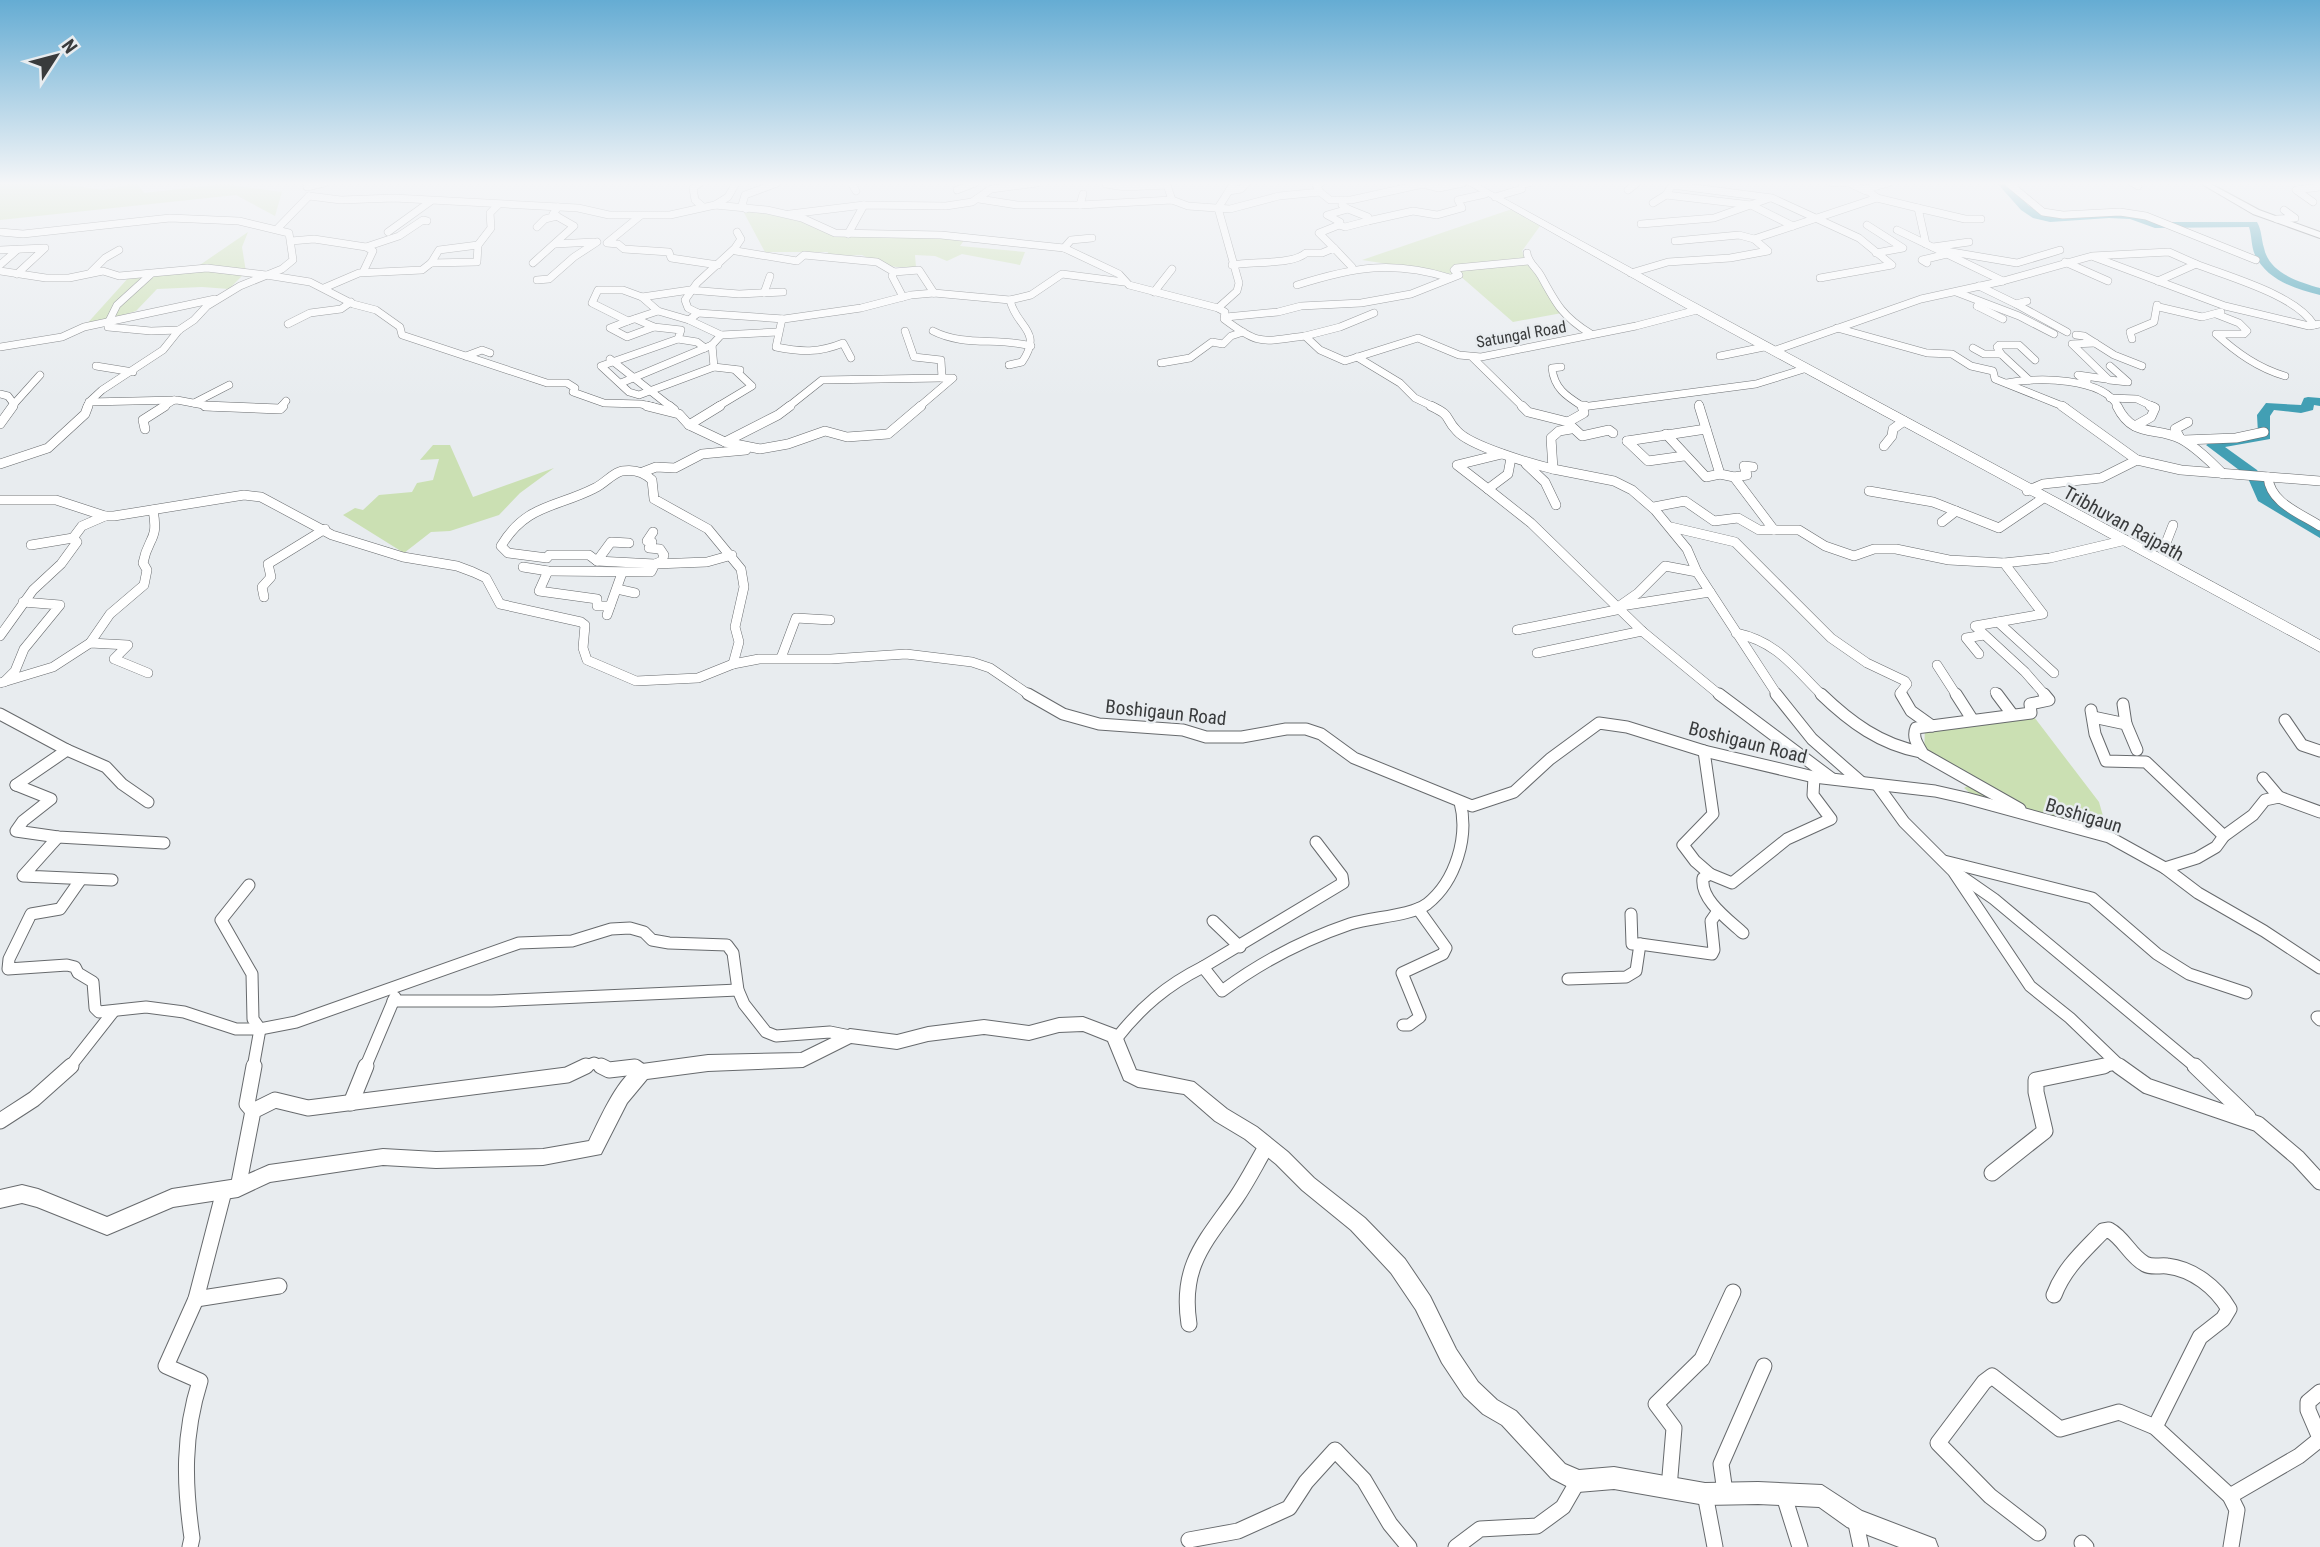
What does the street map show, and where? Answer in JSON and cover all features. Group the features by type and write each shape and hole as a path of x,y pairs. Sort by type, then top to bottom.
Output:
{"highway":[{"name":"Tribhuvan Rajpath","path":"1600,255 1908,423 1923,436 2122,541 2320,653"},
{"name":"Tribhuvan Rajpath","path":"2122,541 2144,550 2320,647"}],"street":[{"path":"17,274 37,255"},
{"path":"91,272 110,255"},
{"path":"0,464 48,448 85,414 89,402 102,390 163,350 179,330 217,299 282,269 293,260 293,255"},
{"path":"364,270 371,255"},
{"path":"324,288 346,275 364,270 422,270 435,255"},
{"path":"430,263 477,262 477,255"},
{"path":"533,263 542,255"},
{"path":"537,280 550,279 577,255"},
{"path":"670,255 671,258 718,265"},
{"path":"731,255 690,290 685,304 698,313 782,319 861,308 903,297 934,293 1010,300 1031,295 1062,274 1121,281 1218,308 1225,313 1224,319 1235,329 1267,343 1340,327 1374,313"},
{"path":"762,255 797,261 804,255"},
{"path":"806,255 877,262 894,272 919,270 934,293"},
{"path":"1079,255 1119,274 1129,285"},
{"path":"1218,308 1237,291 1238,277 1230,255"},
{"path":"1232,265 1253,261 1298,260 1303,255"},
{"path":"1341,255 1352,267"},
{"path":"1631,273 1650,264 1669,260 1744,255"},
{"path":"1820,278 1892,265 1879,255"},
{"path":"1927,263 1922,260 1929,255"},
{"path":"1950,255 2003,281"},
{"path":"1972,255 2017,263 2045,255"},
{"path":"2051,255 2108,281"},
{"path":"1720,356 1769,349 1954,290 2003,281 2092,256 2108,255"},
{"path":"2176,255 2291,303 2317,325"},
{"path":"2244,255 2256,260"},
{"path":"2092,256 2225,306 2317,325"},
{"path":"1226,317 1278,312 1301,306 1361,303 1411,294 1458,275 1454,270 1456,268 1528,257 1540,271 1553,303 1568,319 1591,334"},
{"path":"1298,260 1309,274"},
{"path":"2158,281 2196,264"},
{"path":"1297,285 1309,274 1352,267 1392,265 1430,271 1450,278"},
{"path":"0,271 60,278 103,271 120,276 208,268 309,282 351,302 376,310 400,327 402,335 547,383 567,383 575,388 573,392 604,403 641,404 679,414"},
{"path":"1154,292 1172,269"},
{"path":"894,272 892,276 903,297"},
{"path":"108,323 117,305 150,275"},
{"path":"764,293 770,276"},
{"path":"1979,286 2067,331"},
{"path":"678,339 681,330 654,327 592,303 598,290 623,290 642,298 658,311 689,320 721,335 778,332"},
{"path":"642,298 690,290 739,295 783,292"},
{"path":"1954,290 2019,316 2084,335 2114,355 2142,366"},
{"path":"0,347 62,337 95,325 170,310 188,303 217,299"},
{"path":"1009,365 1022,362 1031,351 1029,329 1012,308 1010,300"},
{"path":"1976,300 1973,304 2003,319"},
{"path":"2016,304 2027,300"},
{"path":"288,324 320,311 341,309 351,302"},
{"path":"2132,339 2130,332 2154,322 2158,306 2202,317 2216,314 2225,306"},
{"name":"Satungal Road","path":"1305,336 1320,350 1345,361 1418,338 1443,351 1473,358 1591,334 1639,328 1662,318 1697,310"},
{"path":"310,325 320,311"},
{"path":"654,327 627,337 610,328 658,311"},
{"path":"689,320 698,313"},
{"path":"2216,314 2239,323 2247,331 2244,334 2216,334 2262,369 2285,376"},
{"path":"782,319 776,347 801,352 824,351 843,344 851,358"},
{"path":"95,325 150,331 179,330"},
{"path":"1837,328 1927,353 1952,354 1971,366 1993,372 1995,379 2084,419 2117,448 2137,460 2181,470 2319,479"},
{"path":"905,331 914,357 941,360"},
{"path":"933,331 952,340 984,339 1022,342 1031,346"},
{"path":"1161,363 1191,358 1206,352 1212,342 1223,344 1231,336 1243,332"},
{"path":"621,383 708,346 721,335"},
{"path":"689,425 752,386 737,370 714,367 639,395 629,392 601,366 678,339 708,346"},
{"path":"942,378 941,360 944,349 952,340"},
{"path":"2095,343 2072,344 2109,380"},
{"path":"2029,380 1997,347 2019,345 2035,360"},
{"path":"708,346 714,367"},
{"path":"1973,348 1984,354 2001,354"},
{"path":"466,356 482,351 490,353"},
{"path":"1357,356 1400,383 1415,398 1448,414 1457,432 1511,458 1623,484 1654,508 1695,563 1697,572 1767,681 1826,754 1864,783"},
{"path":"1473,358 1528,412 1569,426 1582,436 1609,430 1613,433"},
{"path":"612,360 689,425 725,442 752,449"},
{"path":"96,366 133,372"},
{"path":"2110,366 2128,382 2078,375 2115,401 2124,420 2158,436 2182,439 2236,438 2263,432"},
{"path":"1561,367 1552,368 1552,379 1563,394 1582,406 1746,386 1807,368"},
{"path":"0,424 40,375"},
{"path":"725,442 778,415 822,380 953,378 888,434 847,437 825,431 788,444 702,454 676,468 656,467 643,472 621,471 614,479 601,485 533,510 506,534 501,546 508,553 547,558 549,555 589,555 597,561 654,564 707,562 732,555"},
{"path":"2007,383 2029,380 2092,385"},
{"path":"194,403 229,385"},
{"path":"0,394 8,396 14,404"},
{"path":"2110,398 2137,400 2155,408 2151,417 2135,426"},
{"path":"89,402 174,400 217,408 271,410 280,409 286,401"},
{"path":"145,429 143,420 174,400"},
{"path":"1699,404 1720,474"},
{"path":"1553,469 1551,438 1584,413 1582,406"},
{"path":"2188,422 2175,429 2182,439 2223,474"},
{"path":"1884,446 1892,436 1893,429 1908,423"},
{"path":"1684,456 1648,461 1627,441 1706,429"},
{"path":"1666,434 1706,477 1720,474 1734,477 1747,475 1744,466 1753,467"},
{"path":"1502,454 1457,465 1531,523 1642,631 1753,722 1834,780"},
{"path":"1488,489 1508,474 1511,458"},
{"path":"1869,491 1933,502 1998,528 2043,484 2101,478 2137,460"},
{"path":"1524,462 1545,482 1556,505"},
{"path":"643,472 652,480 654,499 708,529 741,569 744,587 735,627 739,642 733,664"},
{"path":"1734,477 1774,530"},
{"path":"2267,477 2269,489 2278,500 2320,525"},
{"path":"73,538 80,526 105,516 228,496 257,496 325,529"},
{"path":"0,500 56,500 105,516"},
{"path":"1654,508 1685,501 1714,521 1738,518 1759,530 1799,530 1825,546 1854,556 1874,549 1896,549 1938,559 2004,564 2050,558 2122,541"},
{"path":"2,683 53,667 90,643 110,614 144,585 147,570 144,563 145,553 157,531 153,510"},
{"path":"1941,522 1956,511"},
{"path":"1669,525 1692,534 1735,542 1831,638 1867,663 1905,681 1907,684 1900,693 1906,706 1932,726"},
{"path":"2144,550 2166,543 2168,530 2173,525"},
{"path":"264,597 262,587 271,577 268,564 271,560 293,550 325,529"},
{"name":"Boshigaun Road","path":"325,529 332,536 403,557 457,566 474,572 486,578 500,604 581,622 585,625 585,656 606,670 622,673 636,681 698,678 733,664 759,659 831,659 906,654 972,662 990,668 1063,714 1110,726 1183,730 1206,737 1306,729 1321,734 1354,758 1472,806 1514,792 1560,750 1598,723 1627,727 1704,751 1814,777 1935,791"},
{"path":"523,567 552,571 651,572 654,564 662,561 664,555 660,549 649,548 652,542 647,541 653,532"},
{"path":"31,545 39,541 73,538"},
{"path":"0,636 23,602 69,554 77,542 73,538"},
{"path":"597,561 611,542 629,543"},
{"path":"563,554 539,591 597,599 597,606 608,610 622,573"},
{"path":"1922,752 1916,743 1916,728 2031,713 2030,705 2049,700 2025,672 1975,626 2043,614 2004,564"},
{"path":"1620,608 1665,566 1697,572"},
{"path":"617,589 635,593"},
{"path":"1517,630 1710,592"},
{"path":"2,683 15,671 24,649 60,605 23,602"},
{"path":"781,658 796,618 830,620"},
{"path":"1998,622 2054,673"},
{"path":"1537,653 1642,631"},
{"path":"1736,633 1759,638 1782,654 1813,686 1863,729 1887,742 1922,752 2035,818"},
{"path":"1979,654 1966,638 1984,635"},
{"path":"90,643 128,645 114,659 148,673"},
{"path":"1937,665 1972,719"},
{"path":"1995,692 2012,714"},
{"path":"2123,704 2126,724 2137,750"},
{"path":"0,714 67,750 106,767 122,784 148,802"},
{"path":"2126,724 2092,714 2095,734 2106,761 2146,762 2224,836"},
{"path":"2285,720 2302,745 2320,751"},
{"path":"67,750 16,785 51,799 23,821 16,831 58,837 163,843"},
{"path":"1704,751 1713,814 1683,845 1695,861 1710,874 1732,883 1787,839 1831,819 1813,794 1814,777"},
{"path":"2263,778 2280,797 2320,812"},
{"path":"1878,786 1904,822 1953,871 1984,889 2200,1068 2252,1122 2298,1158 2320,1182"},
{"name":"Boshigaun","path":"1935,791 2109,837 2165,868 2185,887 2205,900 2257,927 2320,968"},
{"path":"2165,868 2197,858 2216,847 2224,836 2253,815 2265,800 2280,797"},
{"path":"1203,967 1222,991 1276,953 1308,939 1381,915 1418,909 1445,885 1454,863 1465,827 1460,802"},
{"path":"58,837 23,876 112,880"},
{"path":"81,879 60,909 31,914 9,959 8,969 67,965 75,967 78,973 93,982 95,1008 99,1012 146,1007 184,1012 236,1029 260,1029 296,1022 519,943 572,941 611,929 630,928 644,932 652,940 669,943 727,945 733,953 738,990 757,1021 766,1031 776,1036 830,1032 897,1042 928,1034 984,1027 1029,1033 1059,1025 1083,1024 1116,1039 1140,1009 1171,982 1240,947 1319,895 1343,883 1342,876 1316,842"},
{"path":"1941,860 2092,898 2157,954 2189,974 2246,993"},
{"path":"1953,871 2029,986 2070,1018 2116,1064 2147,1086 2252,1122"},
{"path":"1710,874 1703,878 1702,885 1718,911 1742,933"},
{"path":"249,885 221,920 252,974 253,1019 260,1029 247,1104 253,1111"},
{"path":"1403,1025 1409,1025 1420,1017 1402,973 1443,954 1446,948 1418,909"},
{"path":"1631,914 1632,944 1635,946 1640,944 1712,954 1714,950 1711,921 1718,911"},
{"path":"1213,921 1240,947"},
{"path":"1568,979 1632,975 1636,971 1640,944"},
{"path":"352,1102 400,985"},
{"path":"393,1001 492,1001 738,990"},
{"path":"0,1121 41,1094 60,1077 89,1045 113,1012"},
{"path":"190,1547 192,1538 184,1454 186,1425 200,1381 166,1366 196,1299 253,1111 275,1100 308,1108 567,1075 594,1063 609,1070 635,1068 642,1072 708,1063 803,1060 850,1036"},
{"path":"1114,1036 1130,1075 1138,1079 1188,1087 1266,1147 1352,1219 1389,1254 1423,1303 1449,1356 1471,1389 1490,1407 1509,1418 1558,1471 1577,1481 1614,1478 1715,1493 1822,1496 1855,1519 1922,1546"},
{"path":"1992,1172 2045,1131 2046,1122 2035,1086 2036,1080 2116,1064"},
{"path":"0,1199 22,1194 38,1198 107,1226 172,1198 231,1190 269,1174 383,1157 436,1160 543,1157 595,1148 621,1097 642,1072"},
{"path":"1189,1324 1183,1301 1191,1268 1205,1238 1245,1185 1266,1147"},
{"path":"2054,1295 2057,1284 2073,1262 2103,1231 2109,1230 2127,1243 2142,1262 2149,1266 2167,1266 2182,1271 2208,1283 2225,1299 2230,1309 2195,1345 2155,1427"},
{"path":"196,1299 279,1286"},
{"path":"1669,1488 1674,1428 1656,1404 1702,1359 1733,1293"},
{"path":"1715,1547 1715,1493 1721,1464 1765,1366"},
{"path":"2038,1532 1990,1496 1938,1443 1984,1382 1992,1376 2060,1429 2119,1412 2155,1427 2230,1496 2237,1510 2231,1547"},
{"path":"2230,1496 2299,1457 2320,1439 2308,1410 2308,1402 2320,1392"},
{"path":"1189,1540 1238,1531 1289,1508 1306,1482 1335,1450 1364,1480 1390,1524 1409,1547"},
{"path":"1456,1547 1480,1529 1537,1526 1563,1507 1577,1481"},
{"path":"1783,1493 1800,1547"},
{"path":"1855,1519 1861,1547"}],"green space":[{"path":"214,255 243,255 246,272 229,289 157,289 136,311 84,327 130,276 194,269"},
{"path":"862,255 915,255 916,267 896,267 865,260 866,257"},
{"path":"919,255 959,255 947,261 935,256"},
{"path":"968,255 1024,255 1020,265"},
{"path":"1376,255 1525,255 1562,313 1513,322 1459,275 1362,260"},
{"path":"433,445 450,445 473,497 554,468 520,493 499,515 450,531 431,532 404,553 343,515 355,508 363,510 379,495 412,492 417,483 433,480 439,459 420,460"},
{"path":"2031,713 2099,802 2109,837 1984,804 1964,788 1971,784 1924,754 1925,727"}],"waterway":[{"path":"2261,255 2266,264 2279,275 2320,292"},
{"path":"2320,402 2308,401 2308,407 2301,409 2271,406 2263,415 2265,436 2213,445 2252,473 2261,488 2263,498 2320,534"}]}
